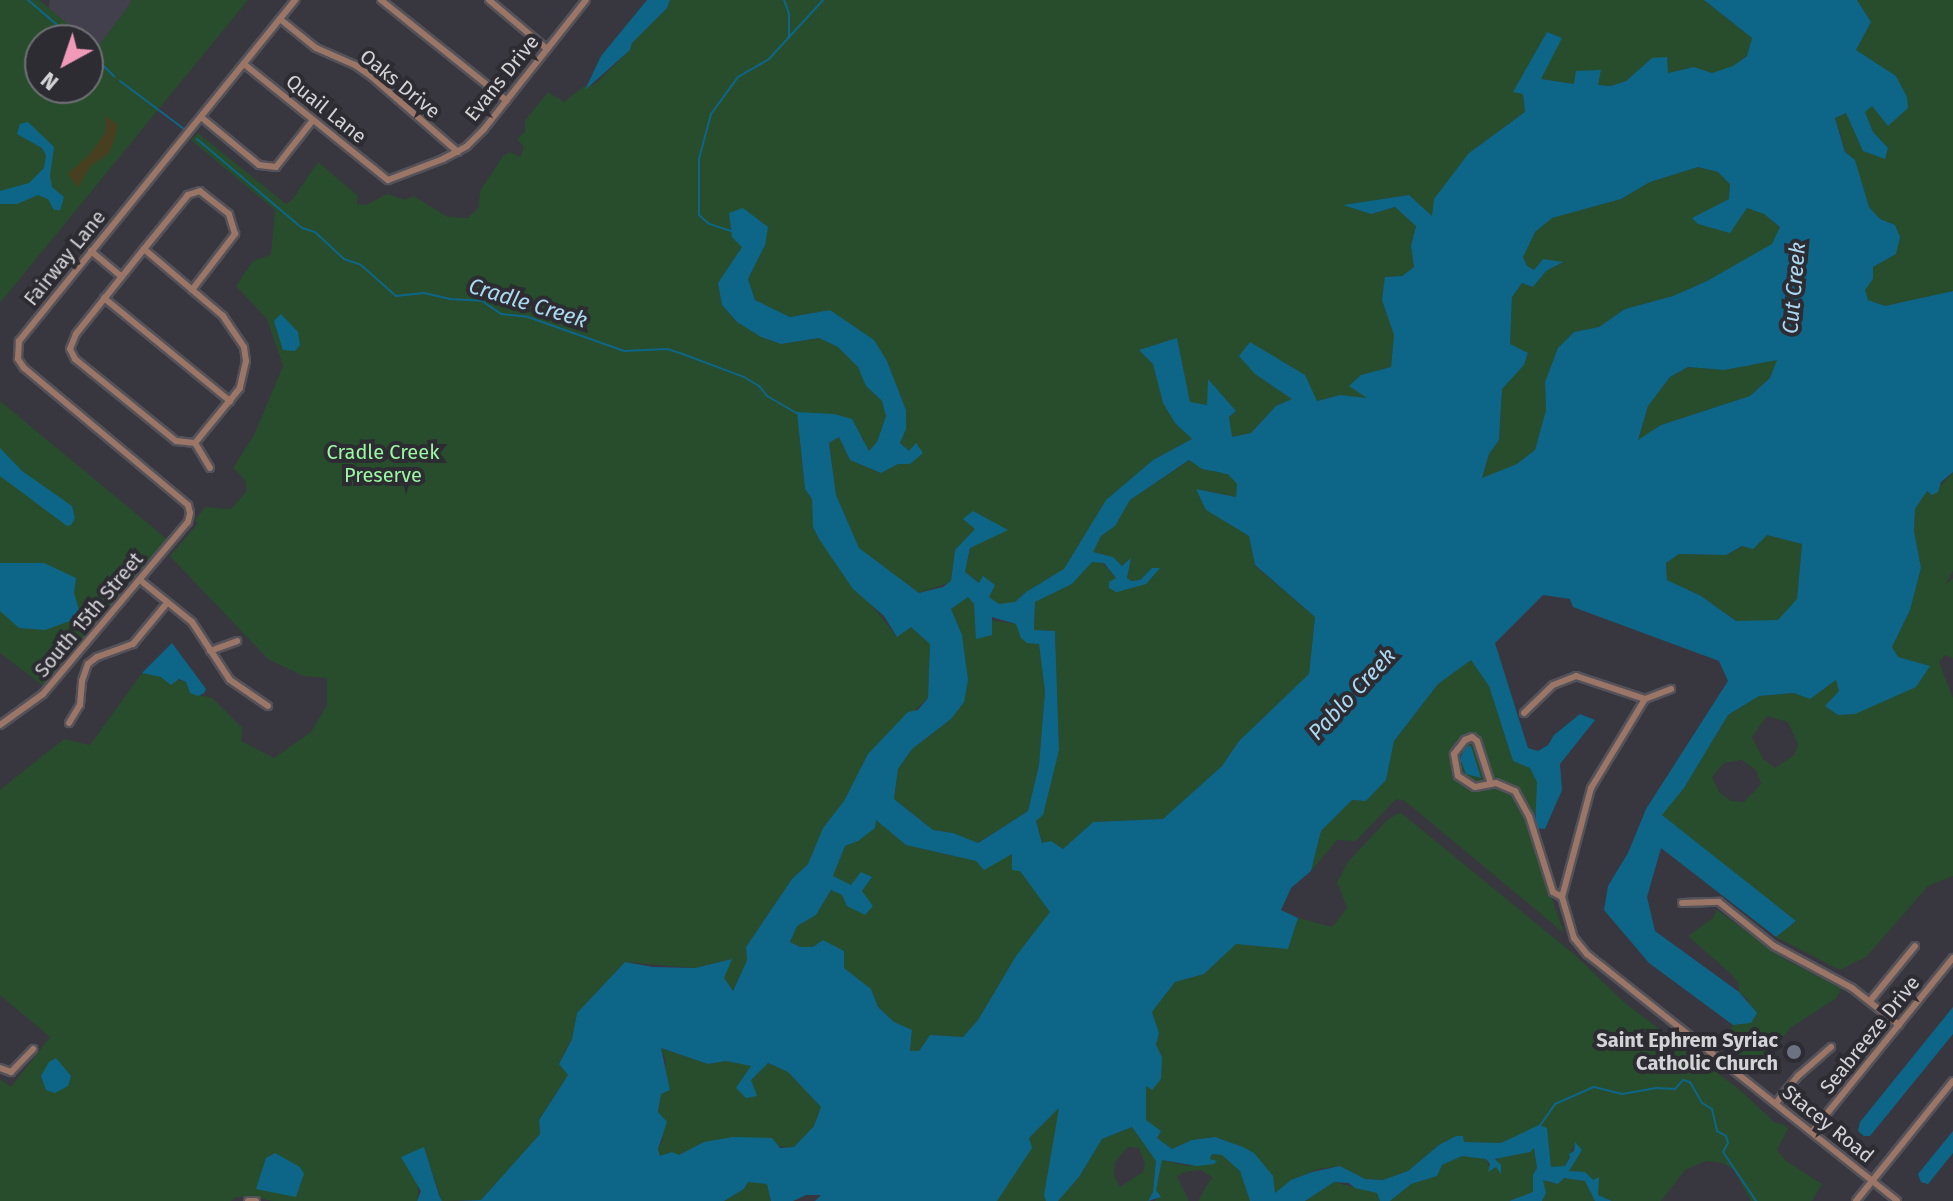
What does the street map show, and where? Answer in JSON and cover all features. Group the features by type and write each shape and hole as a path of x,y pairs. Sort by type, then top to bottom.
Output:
{"street":[{"name":"Fairway Lane","path":"190,513 188,505 31,375 18,359 16,350 25,332 295,0"},
{"path":"381,0 507,101"},
{"path":"489,0 547,49"},
{"path":"497,7 503,0"},
{"name":"Evans Drive","path":"388,180 458,152 484,129 586,0"},
{"name":"Oaks Drive","path":"280,19 316,48 355,65 372,77 458,152"},
{"name":"Quail Lane","path":"244,64 388,180"},
{"path":"201,117 259,165 276,167 313,120"},
{"path":"192,290 233,239 234,228 220,204 206,193 194,192 104,298 71,340 70,349 75,359 176,441 195,443"},
{"path":"144,249 234,327 246,355 243,380 195,443"},
{"path":"91,251 122,277"},
{"path":"104,298 230,401"},
{"path":"195,443 210,468"},
{"name":"South 15th Street","path":"0,725 43,694 188,522 190,513"},
{"path":"140,580 192,622 230,680 268,706"},
{"path":"69,723 80,705 82,681 88,664 97,657 133,644 167,603"},
{"path":"210,651 237,641"},
{"path":"1524,713 1553,685 1576,676 1645,699"},
{"path":"1491,784 1477,741 1472,737 1465,740 1454,754 1458,776 1475,787 1507,785 1524,805 1553,892 1562,897 1595,778 1645,699 1671,689"},
{"name":"Stacey Road","path":"1562,897 1574,938 1587,954 1897,1201"},
{"path":"1682,903 1719,902 1774,946 1838,979 1899,1025"},
{"path":"1870,1001 1915,946"},
{"name":"Seabreeze Drive","path":"1812,1132 1953,958"},
{"path":"1776,1103 1798,1076 1831,1047"},
{"path":"0,1068 11,1072 33,1049"},
{"path":"1856,1201 1953,1081"},
{"path":"248,1201 256,1201"}],"shaded area":[{"path":"50,0 133,0 104,39 104,24 67,24 49,9"}],"green space":[{"path":"0,0 39,0 68,24 24,24 24,104 104,104 104,39 133,0 248,0 0,303"},
{"name":"Cradle Creek Preserve","path":"670,0 1704,0 1752,38 1747,55 1733,67 1712,73 1694,67 1668,73 1652,58 1626,81 1611,86 1598,85 1600,70 1574,84 1541,79 1561,38 1547,32 1514,92 1523,94 1525,112 1469,153 1432,217 1409,195 1345,205 1371,214 1395,207 1416,225 1411,246 1414,267 1402,276 1386,277 1382,300 1394,335 1391,367 1361,375 1369,399 1340,395 1317,401 1255,374 1293,399 1276,406 1251,433 1231,437 1229,417 1236,411 1209,380 1207,405 1190,403 1177,338 1140,350 1153,364 1163,403 1175,423 1192,439 1153,460 1106,500 1065,569 1015,602 999,605 989,597 994,585 980,583 965,572 975,529 955,550 951,582 919,593 859,548 836,495 829,443 839,437 850,460 881,473 898,464 911,464 909,451 900,442 906,429 906,410 887,361 830,310 790,317 755,300 748,279 765,245 742,247 718,283 722,305 737,322 761,337 781,344 819,338 838,347 859,367 866,386 882,401 886,416 877,442 869,451 864,446 864,438 799,432 805,489 812,499 813,527 819,539 897,637 911,627 930,644 928,698 868,754 844,801 823,828 808,864 792,879 746,947 747,960 732,992 723,978 731,959 695,968 625,962 577,1013 572,1038 559,1063 568,1075 539,1119 540,1134 481,1200 442,1201 424,1148 417,1201 273,1201 235,1197 231,1201 0,1201 0,1079 11,1087 50,1037 0,995 0,790 64,739 90,745 142,673 186,682 190,693 212,698 242,728 241,741 274,758 311,732 327,705 327,678 303,676 268,659 170,556 198,523 195,520 205,507 231,509 247,491 245,480 233,468 254,435 283,366 267,319 236,286 253,261 271,255 275,210 191,140 198,133 286,204 318,162 357,195 357,204 366,205 387,194 405,200 413,196 448,217 468,218 479,207 480,191 503,156 510,152 520,157 524,147 517,139 525,132 525,121 548,92 564,102 583,87 594,85 630,50 632,43 667,8"},
{"path":"1857,0 1953,0 1953,291 1885,306 1868,300 1865,290 1873,279 1873,267 1896,254 1895,225 1880,219 1869,207 1855,161 1846,152 1835,117 1846,113 1863,151 1888,148 1873,132 1865,112 1896,76 1856,50 1871,22"},
{"path":"1698,167 1718,172 1730,184 1729,199 1693,218 1698,224 1730,232 1747,208 1764,214 1781,228 1773,244 1707,281 1673,296 1625,309 1599,327 1574,332 1558,348 1545,382 1546,410 1535,450 1517,464 1482,479 1489,454 1499,440 1502,389 1524,365 1528,354 1510,345 1512,297 1522,283 1533,287 1546,271 1562,263 1543,259 1534,270 1527,267 1523,256 1535,232 1552,218 1621,199 1650,182"},
{"path":"1778,359 1770,378 1750,396 1661,425 1638,441 1648,406 1670,377 1689,367 1724,370"},
{"path":"0,401 168,540 46,688 0,653"},
{"path":"1190,460 1202,469 1228,474 1237,484 1236,497 1198,489 1206,510 1249,536 1255,566 1315,617 1309,674 1239,741 1222,766 1163,819 1093,822 1063,849 1043,844 1036,821 1059,750 1055,631 1034,630 1035,602 1072,584 1092,561 1103,563 1124,588 1146,584 1153,576 1152,568 1140,580 1131,581 1127,578 1131,559 1122,566 1112,557 1092,552 1101,536 1115,526 1130,500"},
{"path":"1953,472 1953,571 1945,585 1953,578 1953,658 1944,655 1939,662 1953,698 1953,876 1928,886 1867,956 1840,970 1776,937 1796,921 1661,815 1684,788 1728,715 1759,696 1794,693 1810,699 1836,680 1839,691 1825,706 1838,715 1855,714 1898,657 1892,647 1910,610 1921,568 1914,532 1915,509 1927,491 1932,495","holes":["1767,716 1788,722 1798,744 1794,755 1775,768 1763,759 1752,737","1742,760 1756,770 1761,784 1744,802 1731,801 1719,792 1712,777 1724,763"]},
{"path":"1767,535 1802,544 1797,599 1778,621 1736,621 1701,596 1667,580 1666,563 1679,554 1726,555"},
{"path":"968,597 974,604 976,618 1016,624 1039,644 1045,691 1039,765 1028,811 977,843 953,833 933,830 894,799 898,769 912,749 951,719 962,635 951,609"},
{"path":"1471,659 1489,686 1513,761 1530,768 1538,782 1536,814 1523,815 1564,933 1405,801 1396,799 1356,841 1337,840 1311,871 1321,831 1352,800 1366,801 1386,780 1394,741 1438,684"},
{"path":"1400,812 1576,956 1625,1003 1741,1091 1775,1123 1783,1124 1788,1129 1777,1150 1786,1161 1822,1184 1812,1201 1751,1201 1734,1170 1723,1163 1706,1161 1685,1170 1661,1201 1612,1201 1598,1195 1593,1180 1569,1171 1578,1148 1575,1143 1565,1166 1556,1169 1551,1167 1548,1145 1464,1142 1456,1136 1439,1145 1408,1171 1383,1180 1365,1179 1340,1166 1318,1169 1292,1180 1275,1193 1243,1147 1215,1137 1192,1140 1172,1149 1157,1138 1146,1121 1146,1085 1162,1057 1156,1045 1159,1033 1152,1012 1175,982 1204,974 1236,943 1288,949 1298,918 1332,927 1347,908 1337,882 1348,862 1386,821"},
{"path":"875,819 906,845 976,861 984,869 1012,854 1020,871 1051,912 1016,956 978,1020 963,1037 930,1035 919,1051 910,1052 912,1030 894,1022 878,1007 871,989 843,968 823,940 813,947 800,947 790,942 797,926 816,915 831,890 842,895 862,891 872,877 851,885 833,876 845,846 858,841"},
{"path":"1717,910 1783,958 1842,989 1835,999 1790,1028 1762,1064 1754,1067 1724,1042 1733,1025 1751,1023 1748,1000 1739,992 1738,982 1730,973 1688,936 1713,918"},
{"path":"660,1048 708,1064 726,1061 752,1066 751,1080 767,1063 788,1072 821,1107 814,1126 794,1147 704,1142 679,1155 660,1156 658,1149 663,1140 658,1113 661,1094 670,1090 665,1077 666,1060"},
{"path":"1060,1107 1044,1195 1046,1201 997,1201 1029,1138"},
{"path":"1132,1127 1156,1161 1153,1192 1148,1201 1058,1201 1079,1177 1102,1139","holes":["1128,1147 1139,1148 1145,1164 1143,1172 1120,1187 1114,1175 1115,1162"]},
{"path":"1534,1147 1537,1168 1533,1175 1533,1193 1509,1201 1390,1201 1411,1184 1436,1176 1442,1165 1462,1155 1486,1159 1490,1168 1501,1156 1529,1152"},
{"path":"1212,1154 1222,1155 1240,1171 1250,1201 1198,1201 1212,1177 1201,1170 1184,1172 1177,1177 1189,1201 1155,1201 1159,1197 1156,1190 1161,1160 1189,1166 1210,1160"},
{"path":"1564,1178 1585,1180 1595,1201 1542,1201 1546,1193 1542,1180 1558,1184"},
{"path":"748,1182 767,1184 771,1201 724,1201 744,1189"},
{"path":"1334,1182 1377,1193 1380,1201 1305,1201"}],"sand":[{"path":"106,116 118,125 113,144 108,154 90,166 78,188 68,174 89,155 105,133"}],"water":[{"path":"647,0 670,0 667,8 632,43 630,50 585,90 601,56"},
{"path":"1704,0 1857,0 1871,22 1856,50 1896,76 1907,97 1908,108 1888,126 1872,106 1865,112 1873,132 1888,148 1885,159 1863,151 1846,113 1835,118 1845,152 1855,160 1869,207 1880,219 1895,225 1900,237 1896,254 1873,267 1873,279 1865,290 1868,300 1885,306 1953,291 1953,472 1941,482 1938,492 1932,495 1927,491 1915,509 1914,531 1921,568 1910,610 1892,647 1898,657 1930,666 1916,687 1855,714 1838,715 1825,706 1839,691 1836,680 1810,699 1794,693 1759,696 1728,715 1684,788 1662,815 1796,921 1776,937 1661,848 1647,897 1655,931 1739,992 1757,1013 1751,1023 1733,1025 1649,963 1604,910 1608,886 1628,853 1646,809 1728,681 1719,661 1573,607 1570,599 1543,595 1495,643 1528,748 1538,751 1548,745 1554,735 1580,714 1595,720 1560,764 1562,790 1545,829 1535,828 1537,782 1530,768 1513,761 1489,686 1471,660 1438,684 1394,741 1386,780 1366,801 1352,800 1321,831 1311,871 1291,888 1281,910 1298,918 1288,949 1236,944 1204,974 1175,982 1152,1012 1159,1033 1156,1045 1162,1057 1161,1079 1152,1090 1146,1086 1146,1120 1161,1131 1157,1138 1172,1149 1192,1140 1215,1137 1243,1147 1254,1153 1273,1176 1275,1193 1291,1180 1340,1166 1365,1179 1383,1180 1408,1171 1439,1145 1456,1136 1463,1136 1464,1142 1501,1143 1539,1125 1547,1128 1551,1167 1565,1166 1569,1154 1574,1151 1575,1142 1582,1150 1569,1171 1585,1172 1593,1180 1599,1177 1598,1195 1612,1201 1595,1201 1585,1181 1564,1178 1558,1184 1543,1180 1546,1193 1542,1201 1509,1201 1533,1192 1533,1175 1537,1168 1534,1148 1530,1152 1495,1159 1501,1165 1501,1174 1496,1167 1488,1172 1490,1164 1486,1159 1462,1156 1442,1165 1437,1176 1411,1184 1390,1201 1380,1201 1377,1193 1355,1188 1349,1183 1334,1182 1305,1201 1250,1201 1240,1171 1222,1155 1212,1154 1210,1159 1217,1161 1214,1164 1197,1166 1162,1160 1156,1190 1161,1197 1148,1201 1153,1192 1156,1161 1132,1127 1102,1139 1079,1177 1058,1201 1046,1201 1044,1195 1059,1108 1029,1138 1032,1148 997,1201 815,1201 821,1195 806,1195 793,1201 771,1201 767,1184 748,1182 744,1189 724,1201 457,1201 481,1200 540,1134 539,1120 568,1075 559,1064 572,1039 577,1013 625,962 653,967 695,968 732,959 724,978 733,991 747,960 746,947 792,879 808,864 823,828 844,801 868,754 908,712 918,710 928,698 930,644 911,627 897,637 884,616 853,589 813,527 812,499 805,489 797,412 834,414 852,419 869,451 877,442 886,416 882,401 866,386 858,367 838,347 819,338 781,344 761,337 737,322 722,305 718,283 742,247 732,237 729,213 743,208 768,227 765,245 748,279 755,300 790,317 830,310 874,340 887,361 906,410 906,429 900,443 909,451 916,443 923,453 910,464 898,464 881,473 850,460 839,437 829,443 836,495 859,548 919,593 943,587 951,581 955,550 975,529 963,519 973,511 1008,530 970,548 965,572 979,583 983,576 995,585 989,597 999,604 1015,602 1064,569 1106,500 1153,460 1192,439 1175,423 1163,403 1153,364 1139,350 1177,338 1190,402 1207,405 1208,379 1236,411 1229,417 1232,437 1251,433 1276,406 1292,399 1255,374 1239,356 1250,342 1305,375 1317,401 1340,395 1367,398 1349,386 1361,375 1391,367 1394,335 1382,300 1385,277 1402,276 1414,267 1411,246 1416,226 1395,207 1371,214 1343,205 1409,195 1432,216 1434,199 1469,153 1525,112 1523,94 1513,92 1547,32 1562,38 1541,79 1574,84 1576,71 1601,70 1598,85 1611,86 1626,81 1652,58 1667,57 1668,73 1694,67 1712,73 1733,66 1747,56 1752,38","holes":["1698,167 1718,172 1730,184 1729,199 1692,218 1698,224 1730,233 1747,208 1764,214 1780,227 1772,244 1707,281 1673,296 1625,309 1599,327 1574,332 1558,348 1545,382 1546,410 1535,450 1517,464 1482,478 1489,454 1499,440 1502,389 1524,365 1528,353 1510,344 1512,297 1522,283 1533,287 1546,271 1563,262 1543,259 1534,270 1527,266 1523,257 1535,232 1552,218 1621,199 1650,182","1777,360 1770,378 1750,396 1661,425 1638,440 1648,406 1670,377 1688,367 1724,370","1189,460 1202,469 1228,474 1237,484 1236,497 1196,489 1206,510 1249,536 1255,565 1315,617 1309,674 1239,741 1222,766 1163,819 1093,822 1063,849 1051,841 1042,843 1036,821 1043,815 1059,750 1055,631 1034,630 1035,602 1072,584 1092,562 1104,563 1116,578 1109,582 1109,588 1117,592 1146,584 1160,568 1152,568 1140,580 1131,581 1127,578 1131,558 1122,566 1113,557 1093,552 1101,536 1115,526 1130,500","1767,535 1802,544 1797,599 1778,620 1736,621 1701,596 1667,580 1666,563 1679,554 1726,555 1742,546 1753,549","968,597 974,604 976,639 992,635 992,617 1016,624 1021,638 1027,643 1039,644 1045,691 1039,765 1028,811 978,843 953,833 933,830 894,799 898,769 912,749 951,719 964,702 968,680 962,635 951,609","876,820 906,845 976,861 984,870 1012,854 1012,870 1020,871 1050,912 1016,956 978,1020 963,1037 930,1035 919,1051 910,1051 912,1030 894,1022 878,1007 871,989 844,968 844,951 823,940 813,947 800,947 790,942 797,926 816,915 831,890 842,895 847,906 865,915 873,906 862,891 872,877 861,872 851,885 833,876 845,846 858,841 875,828","661,1048 708,1064 726,1061 751,1066 736,1088 746,1098 757,1096 751,1080 768,1063 788,1072 821,1107 814,1126 794,1147 780,1148 772,1138 733,1137 704,1142 679,1155 672,1152 660,1156 658,1149 667,1122 658,1112 661,1094 670,1090"]},
{"path":"28,122 54,147 50,176 52,187 64,197 60,210 54,210 48,199 38,195 17,204 0,204 0,191 29,183 44,168 46,155 42,148 17,134 20,124"},
{"path":"281,314 298,332 300,345 295,351 283,350 274,321"},
{"path":"0,448 22,471 72,506 75,518 71,525 67,526 0,476"},
{"path":"0,563 44,563 76,578 74,593 81,617 45,630 19,628 0,611"},
{"path":"172,643 206,689 204,693 198,696 190,693 186,682 179,679 171,685 161,677 142,673"},
{"path":"1467,746 1471,746 1481,778 1466,774 1460,758"},
{"path":"1953,1007 1953,1034 1870,1136 1864,1136 1858,1131 1860,1122"},
{"path":"56,1058 71,1076 68,1086 55,1093 46,1090 41,1076 49,1062"},
{"path":"1953,1131 1953,1153 1928,1184 1921,1182 1918,1174"},
{"path":"424,1147 442,1201 417,1201 421,1191 401,1157"},
{"path":"275,1153 300,1167 304,1174 296,1197 256,1189 266,1158"}],"waterway":[{"name":"Cradle Creek","path":"28,0 56,24"},
{"path":"784,0 789,14 789,38"},
{"path":"731,231 709,224 699,215 699,159 711,114 738,77 769,59 823,0"},
{"name":"Cradle Creek","path":"104,66 115,77"},
{"name":"Cradle Creek","path":"120,81 184,129"},
{"name":"Cradle Creek","path":"197,139 302,228 315,232 344,259 361,265 396,296 424,293 449,299 482,301 501,314 528,317 624,351 667,349 744,377 759,386 767,396 798,414"},
{"path":"1539,1127 1555,1104 1594,1087 1622,1094 1656,1088 1675,1089 1683,1080 1690,1082 1702,1103 1712,1109 1717,1131 1726,1136 1728,1143 1723,1152 1756,1201"}],"place":[{"name":"Saint Ephrem Syriac Catholic Church","path":"1794,1052"}],"water label":[{"name":"Cut Creek","path":"1794,288"},
{"name":"Pablo Creek","path":"1352,694"}]}
